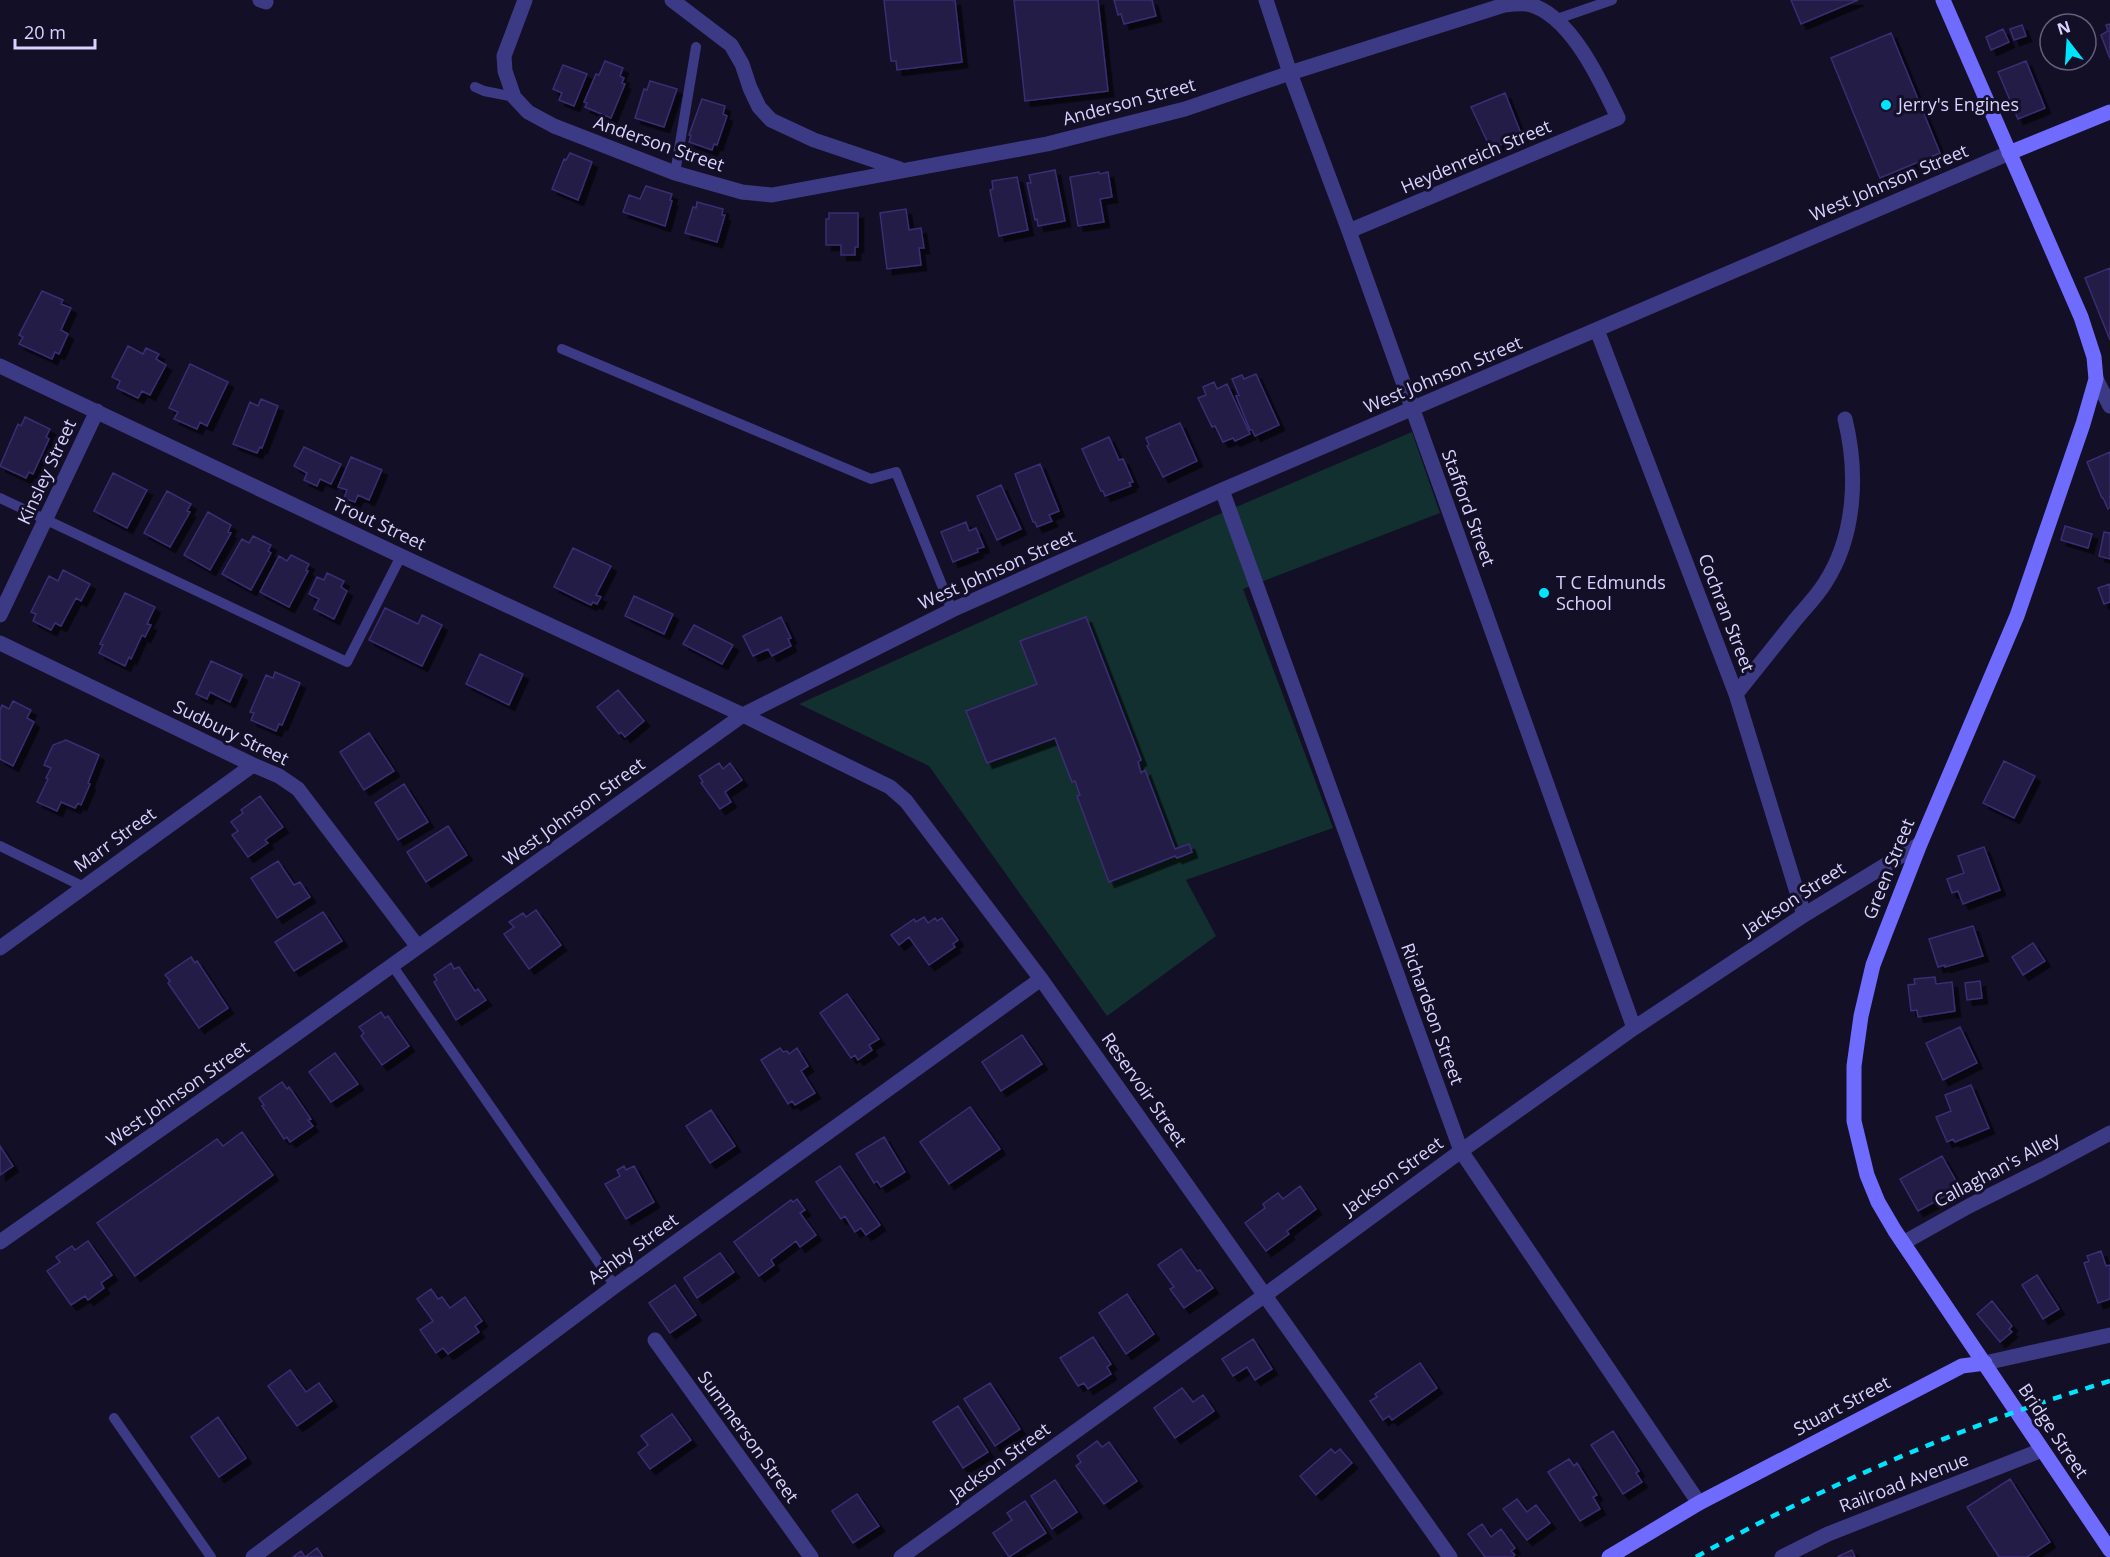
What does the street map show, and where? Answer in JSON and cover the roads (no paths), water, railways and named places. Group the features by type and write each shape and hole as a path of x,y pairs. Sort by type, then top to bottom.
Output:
{"street":[{"path":"514,97 505,71 504,56 525,0"},
{"name":"Anderson Street","path":"672,0 731,45 742,64 759,106 771,120 814,140 903,170"},
{"name":"Stafford Street","path":"1266,0 1290,73 1349,231 1634,1028"},
{"path":"1943,0 2085,329 2094,357 2096,379 2110,406"},
{"name":"Anderson Street","path":"514,97 528,112 554,126 675,173 742,192 772,195 1047,144 1185,109 1504,5 1527,4 1557,19"},
{"name":"Heydenreich Street","path":"1349,231 1618,118 1588,59 1557,19"},
{"name":"West Johnson Street","path":"0,1242 743,715 952,610 1222,490 2009,153 2110,112"},
{"name":"Cochran Street","path":"1597,330 1736,694 1804,915"},
{"name":"Trout Street","path":"0,366 743,715"},
{"name":"Green Street","path":"1985,1363 1903,1243 1878,1202 1865,1168 1854,1121 1853,1081 1861,1016 1873,965 1920,844 2024,596 2075,451 2096,379"},
{"name":"Kinsley Street","path":"0,615 97,411"},
{"path":"1736,694 1825,583 1838,556 1847,528 1853,492 1852,455 1845,418"},
{"name":"Richardson Street","path":"1222,490 1461,1151 1700,1503"},
{"name":"Sudbury Street","path":"0,643 279,776 298,789 418,947"},
{"name":"Reservoir Street","path":"743,715 891,787 906,801 1041,979 1450,1557"},
{"name":"Marr Street","path":"0,948 253,765"},
{"name":"Jackson Street","path":"901,1557 1634,1028 1804,915 1920,844"},
{"name":"Ashby Street","path":"253,1557 615,1287 1041,979"},
{"name":"Callaghan's Alley","path":"1903,1243 2110,1133"},
{"name":"Stuart Street","path":"1609,1557 1700,1503 1962,1366 2110,1335"},
{"name":"Summerson Street","path":"655,1340 811,1557"},
{"name":"Bridge Street","path":"1985,1363 2110,1550"},
{"name":"Railroad Avenue","path":"1782,1557 1828,1534 2042,1450"}],"lane":[{"path":"1557,19 1612,0"},
{"path":"675,173 696,47"},
{"path":"475,87 514,97"},
{"path":"562,350 871,479 896,472 952,610"},
{"path":"0,498 347,663 401,556"},
{"path":"0,846 84,887"},
{"path":"392,965 615,1287"},
{"path":"114,1418 211,1557"}],"railway":[{"path":"1696,1557 1796,1505 1898,1458 2003,1416 2110,1381"}],"place":[{"name":"Jerry's Engines","path":"1886,105"},
{"name":"T C Edmunds School","path":"1544,593"}]}
